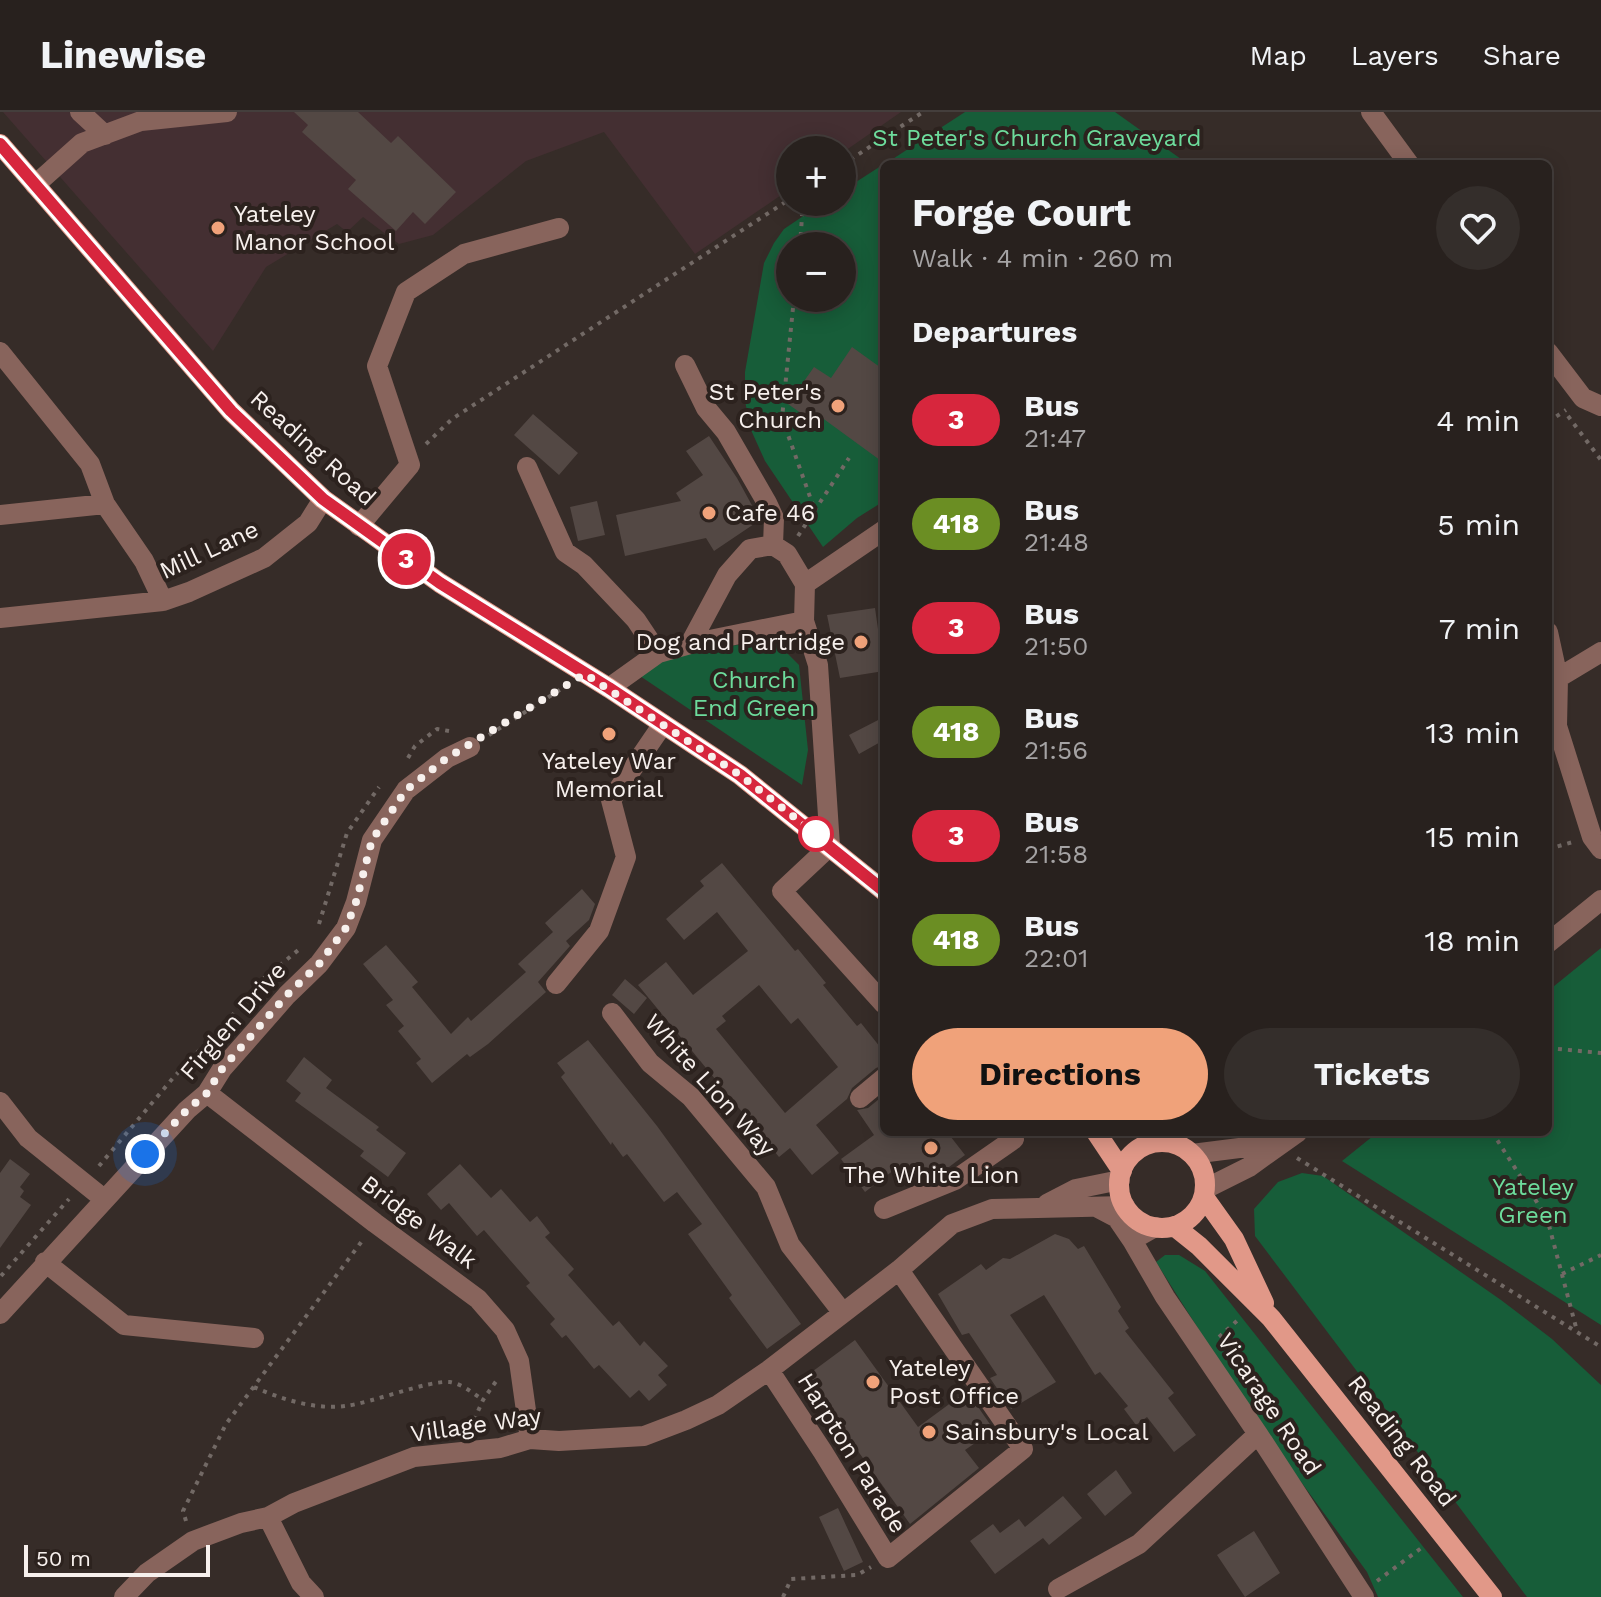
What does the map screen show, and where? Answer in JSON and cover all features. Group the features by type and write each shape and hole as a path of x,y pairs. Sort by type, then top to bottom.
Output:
{"main road":[{"name":"Reading Road","path":"0,144 231,411 323,499 440,583 609,688 740,775 880,888"},
{"path":"1098,1136 1121,1176 1128,1210 1142,1223 1165,1227 1187,1220 1197,1210 1204,1193 1204,1173 1192,1154 1180,1146 1165,1142 1143,1138 1121,1176"},
{"name":"Reading Road","path":"1204,1193 1234,1239 1271,1318"},
{"name":"Reading Road","path":"1165,1227 1220,1265 1271,1318 1492,1597"}],"street":[{"path":"80,112 105,135"},
{"path":"35,185 82,143 141,121 227,112"},
{"path":"1371,112 1406,160"},
{"path":"359,526 410,465 377,366 406,292 464,254 559,228"},
{"path":"0,352 90,464 105,504 144,561 163,601"},
{"path":"1552,357 1583,398 1601,406"},
{"path":"685,365 706,408 726,432 767,503 774,518 780,549 805,584 804,621 818,665 830,846 782,891 880,1000"},
{"path":"527,467 565,552 584,565 636,620 658,653"},
{"name":"Mill Lane","path":"0,618 163,601 189,592 264,558 308,523 323,499"},
{"path":"0,515 105,504"},
{"path":"805,584 880,533"},
{"path":"690,644 727,575 750,549 780,549"},
{"path":"609,688 658,653 804,621"},
{"path":"1552,650 1558,678 1552,727 1592,837 1601,849"},
{"path":"1558,678 1601,652"},
{"path":"556,984 599,931 626,857 611,800 663,724"},
{"name":"Firglen Drive","path":"0,1314 187,1110 207,1093 222,1069 287,995 319,964 346,928 372,840 406,790 447,758 470,747"},
{"path":"1552,940 1601,900"},
{"name":"White Lion Way","path":"612,1013 650,1063 691,1097 766,1187 790,1245 843,1313"},
{"path":"860,1098 880,1081"},
{"name":"Bridge Walk","path":"207,1093 478,1299 505,1330 519,1361 530,1439"},
{"path":"0,1102 28,1138 104,1199"},
{"path":"884,1209 955,1180 1014,1139 1012,1136"},
{"path":"1192,1154 1293,1144"},
{"path":"1204,1193 1293,1144"},
{"name":"Village Way","path":"1040,1207 1076,1189 1121,1176"},
{"path":"1098,1208 1117,1218 1132,1240 1165,1227"},
{"name":"Village Way","path":"124,1597 147,1573 193,1541 241,1523 268,1517 294,1503 414,1457 500,1448 530,1439 559,1441 644,1436 718,1405 769,1370 899,1270 952,1224 992,1209 1128,1210"},
{"name":"Vicarage Road","path":"1128,1210 1132,1240 1165,1297 1363,1593"},
{"path":"45,1262 124,1325 254,1338"},
{"name":"Harpton Parade","path":"769,1370 888,1558 1023,1449 899,1270"},
{"path":"1058,1589 1139,1544 1258,1434"},
{"path":"268,1517 301,1583 314,1597"}],"path":[{"path":"856,156 923,112"},
{"path":"409,460 452,419 776,208"},
{"path":"793,312 782,418 814,508"},
{"path":"1564,411 1601,460"},
{"path":"780,549 849,458"},
{"path":"399,767 415,746 437,729 451,732 470,747 585,674"},
{"path":"311,935 320,924 347,833 371,794 381,785"},
{"path":"0,1277 263,979 302,947"},
{"path":"1552,1048 1601,1053"},
{"path":"1495,1136 1547,1218 1578,1333"},
{"path":"1293,1144 1601,1347"},
{"path":"193,1541 183,1511 226,1424 375,1223"},
{"path":"1562,1274 1601,1255"},
{"path":"1202,1352 1244,1314"},
{"path":"460,1453 483,1400 504,1371 519,1361"},
{"path":"254,1387 275,1397 302,1403 345,1406 449,1382 466,1388 483,1400"},
{"path":"1363,1593 1442,1533"},
{"path":"783,1597 791,1579 857,1575 888,1558"}],"shaded area":[{"name":"Yateley Manor School","path":"3,112 901,112 856,143 856,136 776,136 776,199 695,254 604,132 526,161 433,235 399,244 363,217 347,232 337,224 266,267 213,351"}],"green space":[{"name":"St Peter's Church Graveyard","path":"965,112 1115,112 1182,160 891,160"},
{"name":"St Peter's Church Graveyard","path":"880,167 880,504 857,518 823,547 765,461 751,430 745,401 745,372 764,263 776,240 776,312 856,312 856,232 782,232 803,216 856,216 856,182"},
{"name":"Church End Green","path":"776,642 799,665 808,750 802,785 640,676 652,667 685,654"},
{"name":"Yateley Green","path":"1601,948 1601,1325 1342,1161 1373,1136 1552,1136 1552,988"},
{"name":"Yateley Green","path":"1302,1173 1323,1176 1501,1300 1552,1339 1601,1385 1601,1597 1527,1597 1255,1236 1254,1209 1278,1182"},
{"path":"1165,1255 1179,1255 1205,1271 1463,1597 1378,1597 1367,1572 1258,1423 1156,1262"}],"building":[{"path":"294,112 358,112 391,143 398,136 456,192 425,224 413,212 396,231 348,189 356,180 302,132 308,125"},
{"name":"St Peter's Church","path":"852,347 880,367 880,460 810,409 805,416 788,404 814,367 831,378"},
{"path":"533,414 578,453 559,475 514,435"},
{"path":"709,436 760,520 714,551 706,538 625,556 616,515 681,501 676,493 703,475 686,451"},
{"path":"597,501 605,535 578,541 570,507"},
{"name":"Dog and Partridge","path":"875,608 880,672 840,678 827,615"},
{"path":"880,719 880,742 859,754 849,735"},
{"path":"722,863 795,951 798,949 857,1026 861,1023 880,1047 880,1066 852,1088 847,1099 816,1125 839,1153 812,1175 790,1148 779,1157 638,985 666,962 693,995 748,951 717,912 684,940 666,919 704,886 700,881","holes":["759,985 791,1024 798,1018 838,1067 785,1113 716,1029 726,1021 722,1016"]},
{"path":"582,889 595,904 589,920 566,941 570,946 538,982 546,992 488,1044 470,1057 467,1054 432,1083 416,1063 421,1059 398,1031 404,1026 386,1005 393,1000 363,964 386,945 418,982 412,987 451,1034 468,1017 471,1021 526,972 518,964 553,932 545,923"},
{"path":"625,979 647,998 634,1014 612,995"},
{"path":"588,1040 657,1126 801,1324 767,1349 729,1298 732,1295 688,1234 702,1224 677,1192 664,1202 627,1154 623,1157 612,1142 611,1145 561,1077 565,1073 557,1063"},
{"path":"304,1057 332,1080 326,1088 379,1127 376,1130 406,1153 388,1177 360,1156 364,1151 295,1101 301,1093 286,1081"},
{"name":"The White Lion","path":"880,1098 880,1136 950,1136 965,1155 945,1170 915,1182 907,1171 899,1176 894,1170 865,1192 841,1159 874,1135 857,1110 868,1108"},
{"path":"10,1159 30,1174 20,1187 24,1191 20,1197 31,1205 0,1248 0,1173"},
{"path":"460,1164 491,1198 501,1189 530,1222 537,1216 550,1233 545,1237 574,1269 568,1275 613,1326 619,1321 640,1346 644,1341 668,1366 658,1375 667,1385 649,1401 639,1390 630,1398 599,1365 594,1369 566,1335 562,1338 550,1324 555,1319 526,1286 530,1283 484,1230 477,1236 449,1203 441,1210 427,1194"},
{"path":"1055,1234 1069,1239 1078,1249 1084,1246 1121,1307 1118,1311 1129,1328 1125,1331 1174,1393 1168,1398 1196,1435 1174,1452 1147,1417 1136,1425 1124,1409 1128,1406 1100,1372 1095,1375 1044,1295 1010,1315 1056,1382 1011,1409 990,1378 997,1375 969,1333 962,1335 938,1294 981,1264 986,1270 1003,1258 1010,1259"},
{"path":"855,1340 918,1427 967,1391 994,1430 965,1450 979,1468 910,1524 805,1377"},
{"path":"1116,1470 1132,1493 1105,1516 1087,1494"},
{"path":"1063,1496 1082,1518 1049,1545 1043,1538 995,1574 970,1541 993,1524 1000,1533 1019,1519 1025,1527"},
{"path":"838,1508 863,1562 844,1571 819,1517"},
{"path":"1254,1531 1280,1573 1245,1597 1217,1555"}],"bus line":[{"name":"3","path":"0,144 231,411 323,499 440,583 609,688 740,775 880,888"}],"place":[{"name":"Yateley Manor School","path":"218,228"},
{"name":"St Peter's Church","path":"838,406"},
{"name":"Cafe 46","path":"709,513"},
{"name":"Dog and Partridge","path":"861,642"},
{"name":"Yateley War Memorial","path":"609,734"},
{"name":"The White Lion","path":"931,1148"},
{"name":"Yateley Post Office","path":"873,1382"},
{"name":"Sainsbury's Local","path":"929,1432"}],"route":[{"path":"145,1154 207,1093 222,1069 287,995 319,964 346,928 372,840 406,790 447,758 470,747 585,674 740,775 816,834"}]}
